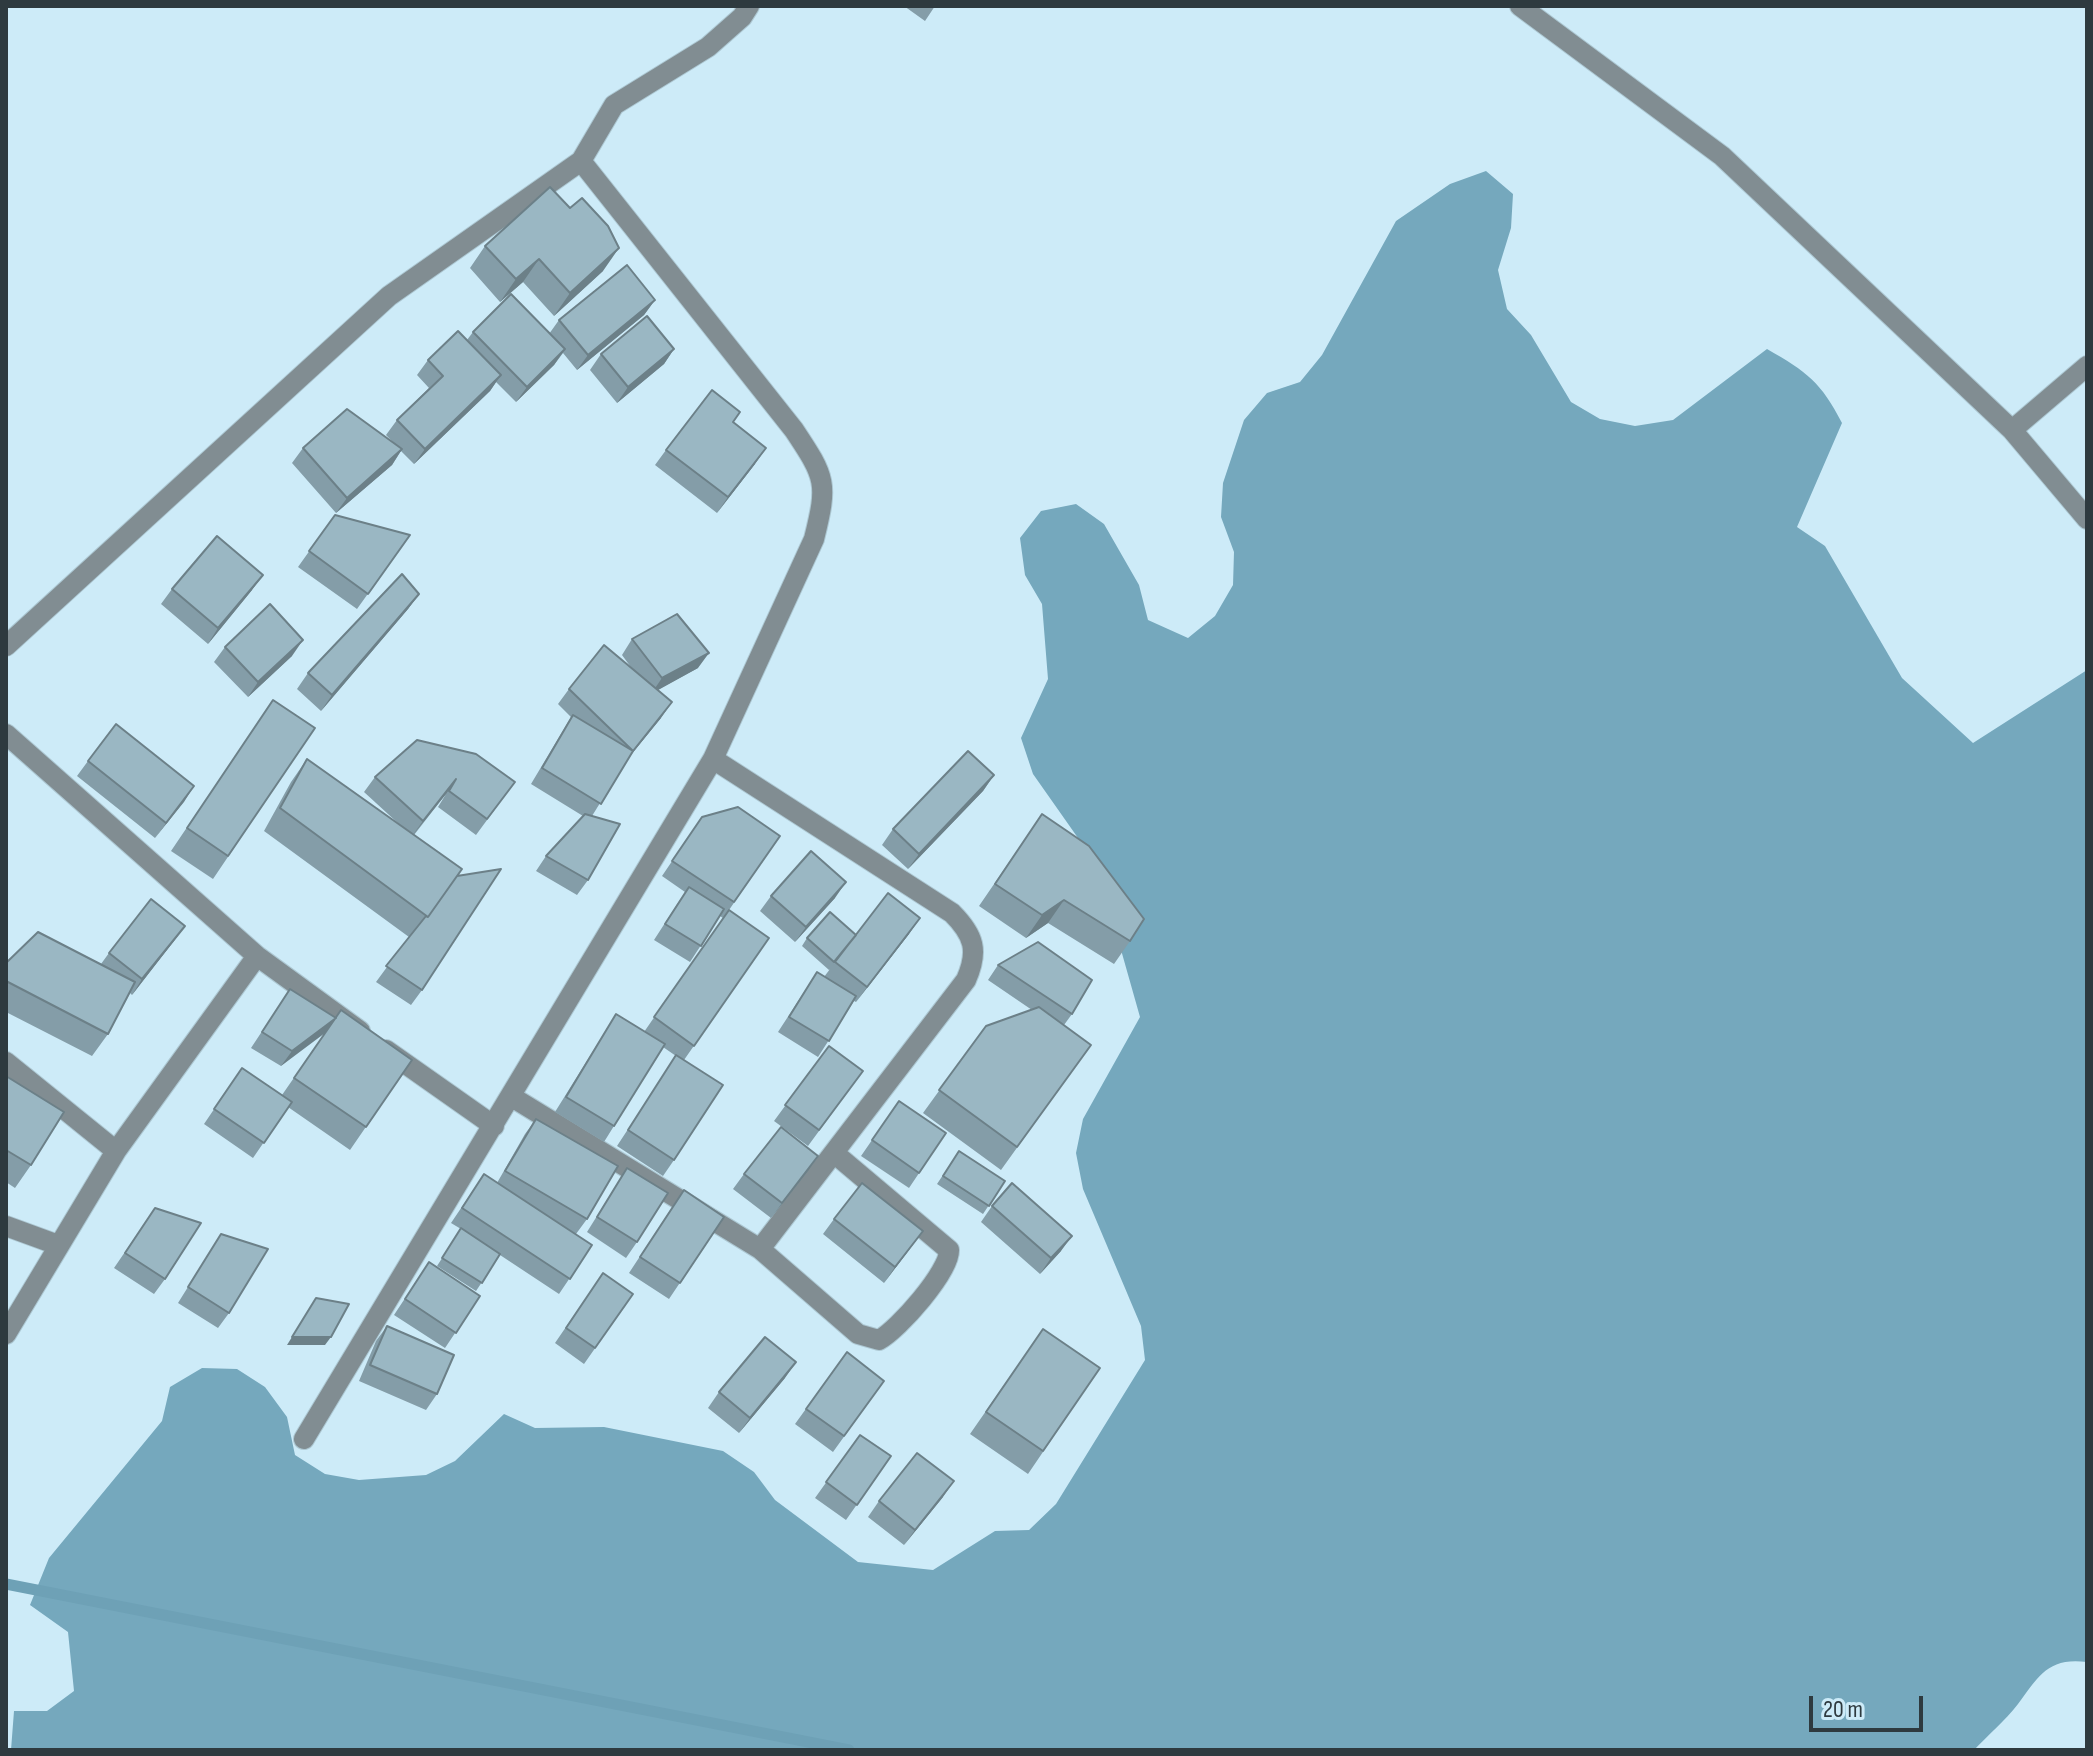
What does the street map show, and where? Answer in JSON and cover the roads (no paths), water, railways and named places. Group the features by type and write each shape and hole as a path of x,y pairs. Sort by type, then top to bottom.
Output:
{"street":[{"path":"6,646 389,296 581,161 614,105 708,47 742,17 749,6"},
{"path":"1520,6 1722,156 2012,430 2087,519"},
{"path":"304,1439 713,759 814,539 823,503 820,469 794,430 581,161"},
{"path":"2012,430 2087,366"},
{"path":"6,734 257,956 494,1126"},
{"path":"713,759 952,913 968,928 975,948 966,980 760,1249"},
{"path":"6,1334 116,1151 257,956"},
{"path":"6,1062 116,1151"},
{"path":"512,1097 760,1249 870,1340 879,1340 895,1329 944,1268 949,1256 943,1242 834,1153"},
{"path":"6,1226 58,1245"}],"waterway":[{"path":"6,1584 849,1750"}]}
